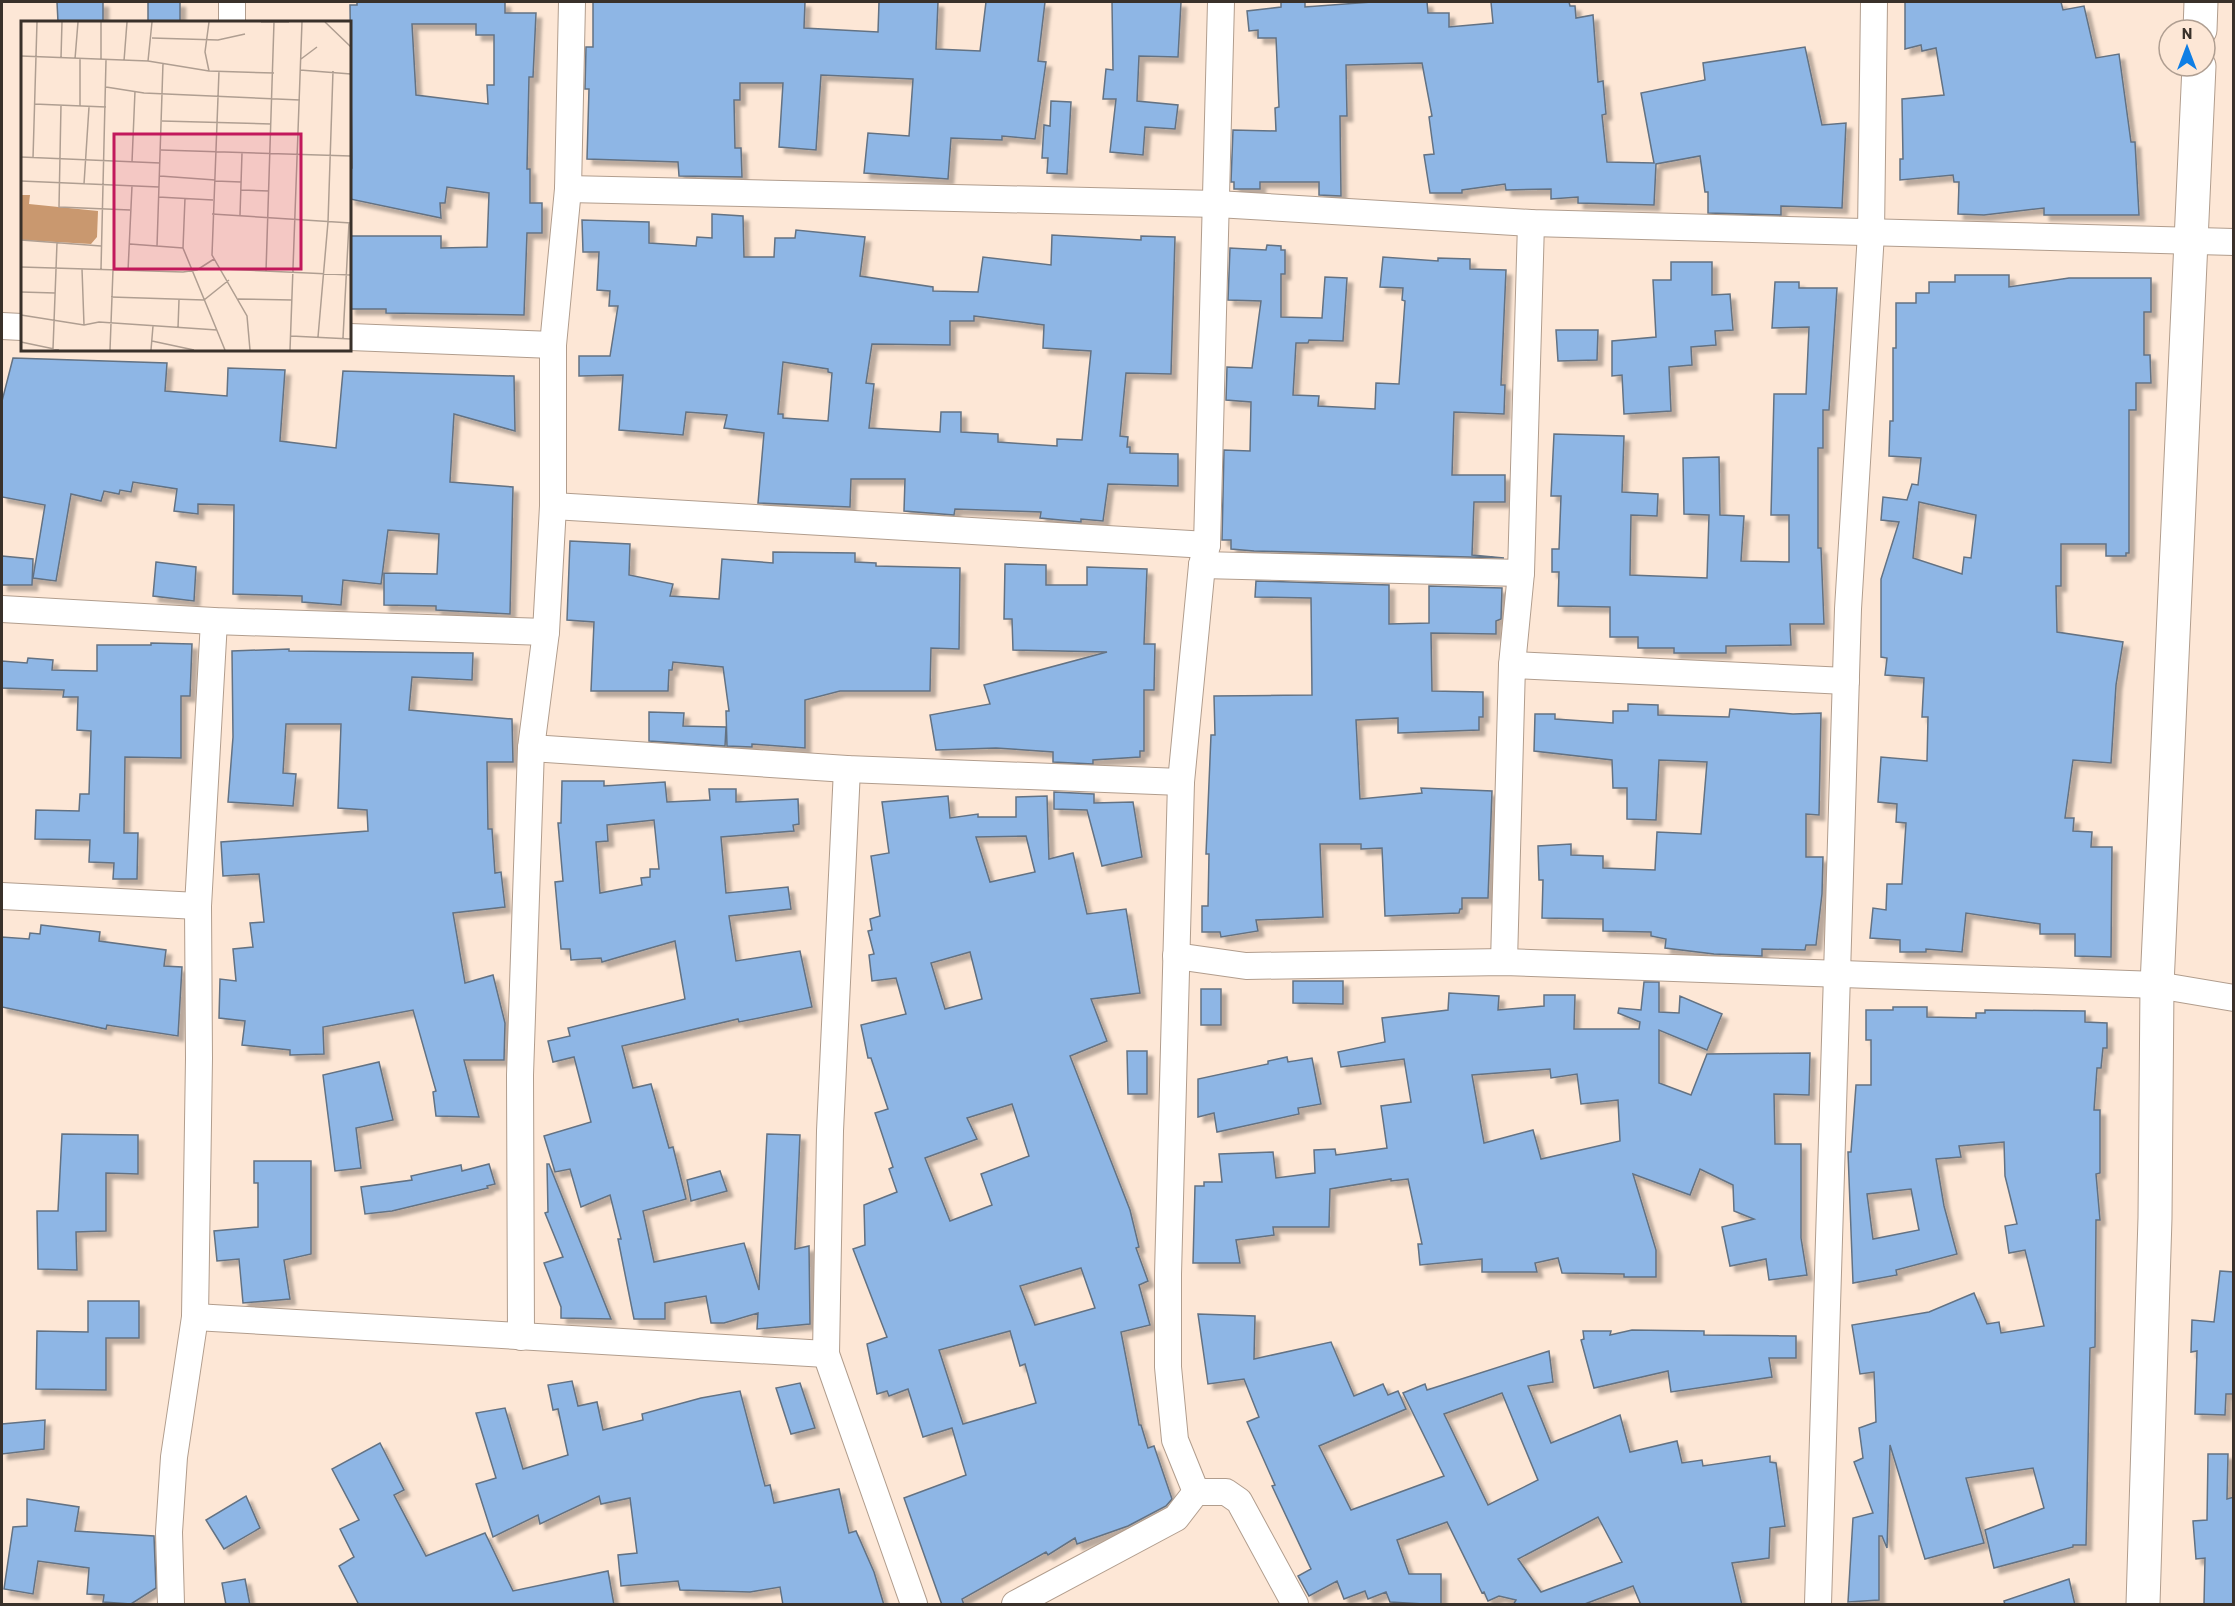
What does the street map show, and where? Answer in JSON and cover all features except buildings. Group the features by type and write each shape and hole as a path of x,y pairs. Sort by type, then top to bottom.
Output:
{"street":[{"path":"232,2 232,21"},
{"path":"521,1337 520,1075 531,748 546,632 553,506 553,345 568,189 572,2"},
{"path":"1196,1492 1176,1440 1168,1367 1181,782 1205,555 1217,204 1221,2"},
{"path":"1818,1605 1845,681 1871,233 1874,2"},
{"path":"2200,18 2201,2"},
{"path":"2143,1605 2155,1218 2157,985 2199,78"},
{"path":"568,189 1217,204 1531,223 2234,242"},
{"path":"1504,962 1512,665 1521,573 1531,223"},
{"path":"2,326 21,327"},
{"path":"351,338 553,345"},
{"path":"553,506 1205,555 1521,573"},
{"path":"2,609 214,621 546,632"},
{"path":"171,1605 169,1532 174,1457 195,1317 199,1058 198,906 214,621"},
{"path":"1512,665 1845,681"},
{"path":"531,748 847,770 1181,782"},
{"path":"847,770 830,1131 826,1354 914,1605"},
{"path":"2,896 198,906"},
{"path":"1176,956 1246,966 1504,962 2157,985 2234,998"},
{"path":"195,1317 826,1354"},
{"path":"1015,1605 1176,1518 1196,1492"},
{"path":"1196,1492 1226,1492 1239,1501 1295,1605"}]}
